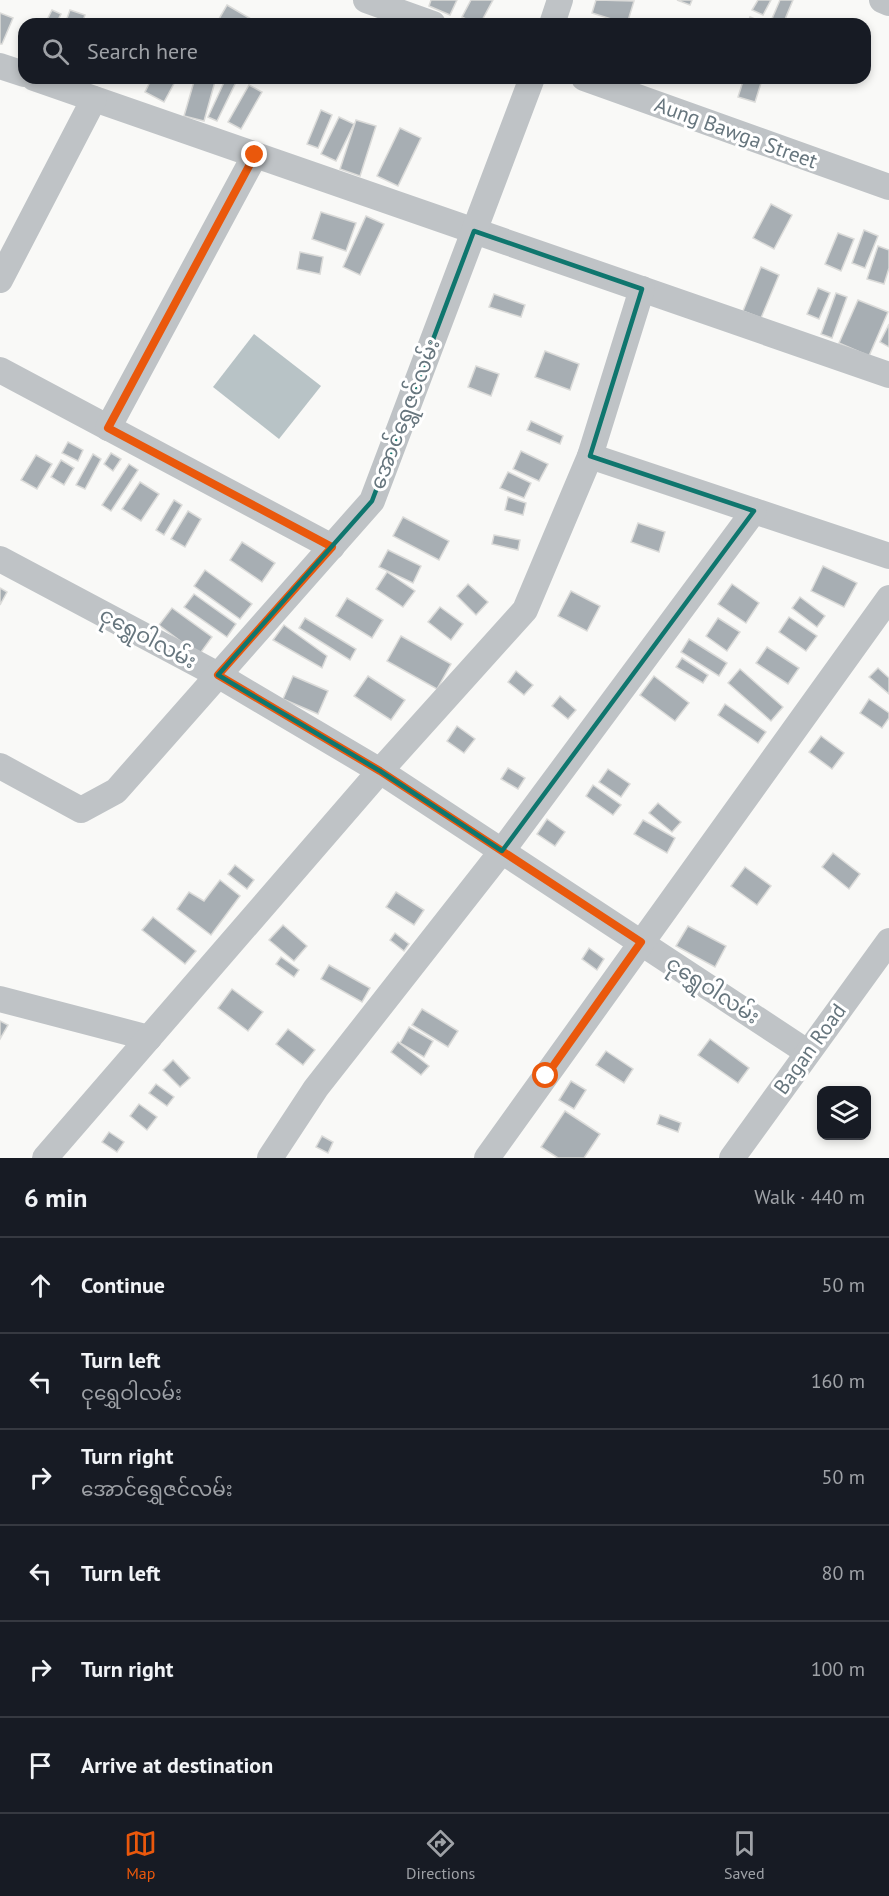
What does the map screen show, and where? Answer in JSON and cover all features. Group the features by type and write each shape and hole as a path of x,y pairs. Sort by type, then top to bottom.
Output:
{"street":[{"path":"366,0 416,18"},
{"path":"554,18 560,0"},
{"path":"882,0 889,3"},
{"path":"0,66 18,73"},
{"path":"51,84 889,375"},
{"name":"အောင်ရွှေဇင်လမ်း","path":"0,766 81,810 116,791 372,501 530,84"},
{"name":"Aung Bawga Street","path":"601,84 889,188"},
{"path":"0,280 94,99"},
{"path":"108,428 255,155"},
{"path":"45,1158 380,771 525,610 591,456 642,289"},
{"path":"0,370 332,547"},
{"path":"591,456 889,556"},
{"path":"270,1158 316,1088 502,851 754,511"},
{"name":"ငုရွှေဝါလမ်း","path":"0,559 218,675 380,771 807,1052"},
{"path":"486,1158 889,598"},
{"name":"Bagan Road","path":"732,1158 889,941"},
{"path":"0,999 149,1038"}],"highlighted area":[{"path":"474,231 642,289 590,456 754,511 502,851 380,771 218,675 372,501"}],"shaded area":[{"path":"254,334 321,386 279,439 213,387"}],"building":[{"path":"431,0 457,0 450,15 429,6"},
{"path":"471,0 493,0 483,18 462,17"},
{"path":"596,0 634,1 629,18 608,18 592,13"},
{"path":"677,0 692,0 690,5"},
{"path":"758,0 771,0 763,15 752,10"},
{"path":"780,0 793,0 786,18 772,18"},
{"path":"227,5 249,18 219,18"},
{"path":"52,10 61,14 59,18 48,18"},
{"path":"70,10 85,15 84,18 67,18"},
{"path":"0,13 13,18 2,44 0,44"},
{"path":"149,84 174,84 164,102 145,92"},
{"path":"193,84 214,84 204,121 184,116"},
{"path":"223,84 235,84 217,121 208,117"},
{"path":"742,84 761,84 755,102 738,97"},
{"path":"249,85 262,92 241,129 228,122"},
{"path":"321,110 332,115 318,148 307,144"},
{"path":"339,117 354,124 336,161 321,154"},
{"path":"356,120 376,126 360,176 340,169"},
{"path":"400,128 421,138 398,186 377,176"},
{"path":"771,204 792,215 774,249 753,238"},
{"path":"321,212 356,223 346,251 312,239"},
{"path":"366,216 384,224 360,275 343,267"},
{"path":"864,230 878,236 865,268 852,263"},
{"path":"838,233 854,239 841,271 825,264"},
{"path":"878,246 889,250 889,268 884,284 867,279"},
{"path":"300,252 323,257 320,274 297,269"},
{"path":"761,267 779,275 761,318 743,311"},
{"path":"818,288 830,293 819,319 807,314"},
{"path":"836,293 847,297 832,338 821,334"},
{"path":"494,294 525,305 521,317 489,307"},
{"path":"858,300 888,312 869,356 839,343"},
{"path":"889,324 889,347 880,342"},
{"path":"545,351 579,364 570,390 535,377"},
{"path":"476,366 499,374 491,396 468,387"},
{"path":"531,421 563,436 560,444 527,430"},
{"path":"68,442 83,450 78,461 62,453"},
{"path":"521,451 548,464 539,481 513,469"},
{"path":"111,453 121,459 113,471 104,464"},
{"path":"93,454 101,459 85,489 76,485"},
{"path":"36,455 52,464 37,489 21,480"},
{"path":"61,460 74,468 64,485 51,477"},
{"path":"129,464 138,470 111,511 102,505"},
{"path":"508,472 531,483 524,498 500,488"},
{"path":"140,482 159,494 141,521 122,509"},
{"path":"508,497 526,503 523,515 505,510"},
{"path":"174,500 182,505 164,535 156,530"},
{"path":"188,511 201,519 185,547 171,539"},
{"path":"403,517 449,541 439,560 393,536"},
{"path":"638,523 665,532 659,552 631,542"},
{"path":"494,535 520,540 518,550 492,544"},
{"path":"242,542 275,563 262,582 230,560"},
{"path":"388,550 421,566 413,583 379,567"},
{"path":"823,566 857,583 844,607 811,591"},
{"path":"205,570 252,604 240,619 194,586"},
{"path":"387,572 415,591 403,607 376,589"},
{"path":"468,584 488,602 476,615 457,596"},
{"path":"732,584 759,603 746,623 718,604"},
{"path":"0,588 7,592 0,605"},
{"path":"571,591 600,606 587,631 558,616"},
{"path":"194,594 236,624 227,637 184,607"},
{"path":"800,597 825,616 817,627 792,608"},
{"path":"347,598 383,620 372,638 336,616"},
{"path":"440,607 463,624 451,640 428,622"},
{"path":"172,608 212,637 199,655 159,625"},
{"path":"789,617 817,636 806,651 779,632"},
{"path":"305,618 356,649 350,660 299,628"},
{"path":"718,618 740,632 727,651 706,636"},
{"path":"284,625 327,656 322,668 273,640"},
{"path":"401,636 451,664 437,689 387,661"},
{"path":"689,639 727,663 719,676 681,652"},
{"path":"767,647 799,668 788,684 756,663"},
{"path":"682,658 708,675 703,683 676,667"},
{"path":"878,668 889,678 889,694 869,677"},
{"path":"740,669 783,707 771,721 728,683"},
{"path":"516,671 533,685 524,695 508,682"},
{"path":"293,676 328,691 318,714 283,699"},
{"path":"368,676 405,700 391,720 354,696"},
{"path":"654,676 689,703 675,721 640,695"},
{"path":"560,696 576,710 568,719 552,706"},
{"path":"869,699 889,713 889,718 882,728 860,713"},
{"path":"725,704 766,732 758,743 718,715"},
{"path":"457,726 475,739 464,753 447,741"},
{"path":"821,736 844,753 832,769 809,752"},
{"path":"508,768 525,778 518,789 501,779"},
{"path":"608,769 630,784 621,797 599,782"},
{"path":"593,785 621,805 613,815 586,796"},
{"path":"658,803 681,822 672,832 649,813"},
{"path":"547,819 565,832 555,846 537,834"},
{"path":"643,820 675,838 667,853 634,834"},
{"path":"833,853 860,874 849,889 822,867"},
{"path":"235,865 254,880 247,889 228,874"},
{"path":"745,867 771,886 757,905 731,886"},
{"path":"220,880 240,896 211,935 177,909 189,892 204,901"},
{"path":"396,892 424,910 414,925 386,907"},
{"path":"153,917 196,951 185,964 142,930"},
{"path":"283,925 307,946 294,961 269,940"},
{"path":"688,926 726,946 715,967 676,946"},
{"path":"395,933 409,944 404,951 390,940"},
{"path":"589,948 604,959 597,970 582,959"},
{"path":"281,957 299,970 294,977 276,964"},
{"path":"329,965 370,988 362,1002 321,979"},
{"path":"232,989 263,1012 248,1031 218,1008"},
{"path":"422,1009 458,1031 448,1047 412,1025"},
{"path":"0,1021 8,1025 0,1039"},
{"path":"409,1027 433,1041 424,1057 400,1043"},
{"path":"288,1029 315,1050 303,1065 276,1044"},
{"path":"710,1039 749,1068 738,1083 698,1055"},
{"path":"398,1042 429,1066 421,1075 391,1052"},
{"path":"606,1051 633,1069 624,1083 596,1065"},
{"path":"173,1060 190,1078 180,1087 163,1070"},
{"path":"571,1081 586,1090 574,1109 559,1100"},
{"path":"156,1084 174,1097 167,1106 149,1093"},
{"path":"139,1104 157,1117 147,1130 130,1116"},
{"path":"565,1111 600,1134 584,1158 558,1158 541,1147"},
{"path":"660,1115 681,1123 678,1132 657,1124"},
{"path":"109,1132 124,1142 117,1152 102,1142"},
{"path":"322,1136 333,1142 328,1153 316,1147"}],"route":[{"path":"255,155 108,428 332,547 218,675 380,771 641,942 546,1076"}]}
